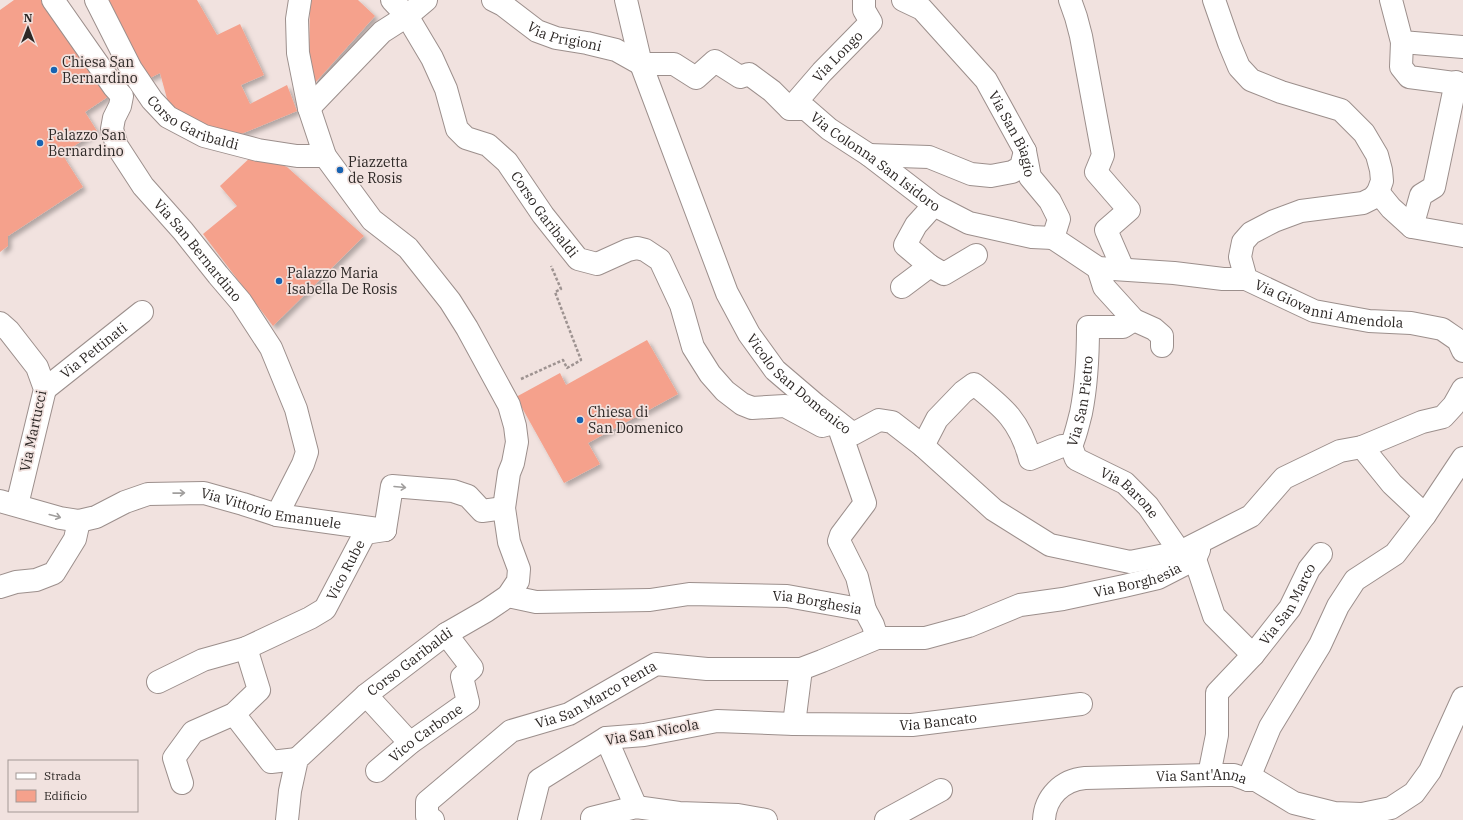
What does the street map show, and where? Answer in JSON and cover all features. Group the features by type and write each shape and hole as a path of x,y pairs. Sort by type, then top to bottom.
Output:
{"street":[{"name":"Via San Bernardino","path":"53,0 114,87 122,96 120,106 114,118 112,129 117,146 143,186 183,231 241,302 271,348 296,408 307,452 304,464 277,515"},
{"name":"Corso Garibaldi","path":"96,0 131,69 152,100 168,117 204,136 258,150 297,156 325,156 372,220 408,248 442,290 467,328 509,405 515,426 517,442 513,463 509,473 504,508 509,542 519,569 518,581 508,596 486,611 446,634 366,696 297,759"},
{"path":"300,0 297,19 298,53 309,108 325,156"},
{"name":"Corso Garibaldi","path":"392,0 407,16 432,58 446,89 457,129 466,138 488,145 507,162 543,215 578,259 597,264 628,250 636,248 645,250 660,260 681,305 693,347 710,374 725,391 742,404 752,408 785,406 822,426 837,422"},
{"path":"309,108 382,32 407,16 426,0"},
{"name":"Via Prigioni","path":"493,0 503,5 537,31 556,38 616,50 641,64"},
{"path":"626,0 641,64 674,64 696,78 715,61 740,78 750,74 772,91 790,109"},
{"name":"Via Longo","path":"790,109 822,72 871,22 864,10 864,0"},
{"name":"Via San Biagio","path":"903,0 922,9 986,80 1025,151 1030,177 1050,201 1059,219 1053,238"},
{"path":"1070,0 1081,36 1103,155 1096,172 1129,210 1106,230 1123,269"},
{"path":"1214,0 1229,43 1240,67 1251,80 1281,92 1341,110 1364,133 1377,155 1382,181 1378,192 1390,208 1412,227 1463,236"},
{"path":"1391,0 1402,42 1401,66 1409,77 1460,83 1434,187 1422,195 1412,227"},
{"path":"1402,42 1463,47"},
{"name":"Vicolo San Domenico","path":"641,64 727,293 750,334 775,370 853,434 879,420 892,422 907,432 994,510 1050,545 1130,562 1193,550"},
{"name":"Via Colonna San Isidoro","path":"790,109 806,109 829,129 869,155 934,205 969,223 1032,237 1053,238"},
{"path":"869,155 929,157 971,174 991,176 1012,172 1021,167 1025,151"},
{"name":"Via Giovanni Amendola","path":"1378,192 1373,198 1363,203 1301,211 1274,220 1250,233 1243,242 1240,257 1246,279 1314,311 1369,322 1411,323 1442,329 1458,340 1463,351"},
{"path":"934,205 916,225 905,245 930,266 944,274 976,255"},
{"path":"1053,238 1098,268 1223,279 1246,279"},
{"path":"902,287 930,266"},
{"path":"1098,268 1104,287 1134,320 1154,330 1162,336 1162,346"},
{"name":"Via Pettinati","path":"45,389 142,312"},
{"name":"Via San Pietro","path":"923,446 937,419 963,392 974,384 1000,405 1019,428 1026,444 1030,459 1062,446 1071,446 1076,436 1086,387 1088,368 1088,326 1123,327 1134,320"},
{"name":"Via Martucci","path":"0,323 9,331 38,367 45,389 9,503"},
{"path":"1193,550 1250,516 1284,478 1340,451 1362,447 1422,422 1443,416 1454,405 1463,389"},
{"path":"837,422 865,503 841,535 839,542 857,577 865,610"},
{"name":"Via Barone","path":"1071,446 1076,459 1125,483 1193,550"},
{"path":"1362,447 1392,484 1425,515"},
{"path":"1248,780 1270,727 1320,645 1338,606 1355,580 1395,554 1425,515 1463,458"},
{"path":"385,530 392,486 453,491 468,496 482,511 504,508"},
{"name":"Via Vittorio Emanuele","path":"9,503 60,518 79,521 96,517 125,502 148,494 204,493 277,515 385,530"},
{"path":"0,588 16,582 36,580 54,573 75,539 79,521"},
{"name":"Vico Rube","path":"158,682 203,660 246,648 310,618 325,609 365,534 385,530"},
{"name":"Via Borghesia","path":"508,596 536,602 650,600 689,594 787,596 865,610 873,625 877,638 925,638 969,626 1020,605 1071,597 1158,578 1193,550"},
{"name":"Via San Marco","path":"1193,550 1214,616 1253,655"},
{"name":"Via San Marco","path":"1209,774 1217,735 1217,693 1253,655 1290,608 1309,569 1321,554"},
{"name":"Vico Carbone","path":"377,771 410,743 468,702 462,677 472,668 446,634"},
{"name":"Via San Marco Penta","path":"412,820 430,811 511,731 569,714 656,664 707,668 801,668 877,638"},
{"path":"182,783 174,758 193,732 234,714 259,690 246,648"},
{"path":"794,724 801,668"},
{"path":"366,696 410,743"},
{"name":"Via Sant'Anna","path":"1045,812 1056,790 1068,782 1077,779 1209,774 1234,775 1248,780 1256,780 1294,803 1334,813 1362,814 1390,808 1414,794 1430,771 1463,698"},
{"name":"Via Bancato","path":"794,724 912,725 1081,704"},
{"path":"234,714 271,762 297,759 290,791 287,820"},
{"name":"Via San Nicola","path":"529,820 539,780 606,738 644,735 717,721 794,724"},
{"path":"606,738 636,807"},
{"path":"886,820 941,790"},
{"path":"592,818 636,807 680,813 738,814 766,820"}],"path":[{"path":"517,382 563,360 568,368 582,360 555,292 561,289 550,264"}],"building":[{"path":"14,0 44,0 109,96 85,112 97,131 62,154 83,187 8,236 8,246 0,252 0,10"},
{"path":"106,0 197,0 217,35 240,24 264,75 241,85 250,104 287,85 297,111 236,136 199,123 169,106 160,73 148,79"},
{"path":"310,0 358,0 375,16 314,84 309,59"},
{"name":"Palazzo Maria Isabella De Rosis","path":"254,154 287,167 364,236 273,326 203,234 237,206 220,186"},
{"name":"Chiesa di San Domenico","path":"647,340 678,394 588,443 600,464 564,483 516,397 560,373 566,385"}],"place":[{"name":"Chiesa San Bernardino","path":"54,70"},
{"name":"Palazzo San Bernardino","path":"40,143"},
{"name":"Piazzetta de Rosis","path":"340,170"},
{"name":"Palazzo Maria Isabella De Rosis","path":"279,281"},
{"name":"Chiesa di San Domenico","path":"580,420"}]}
